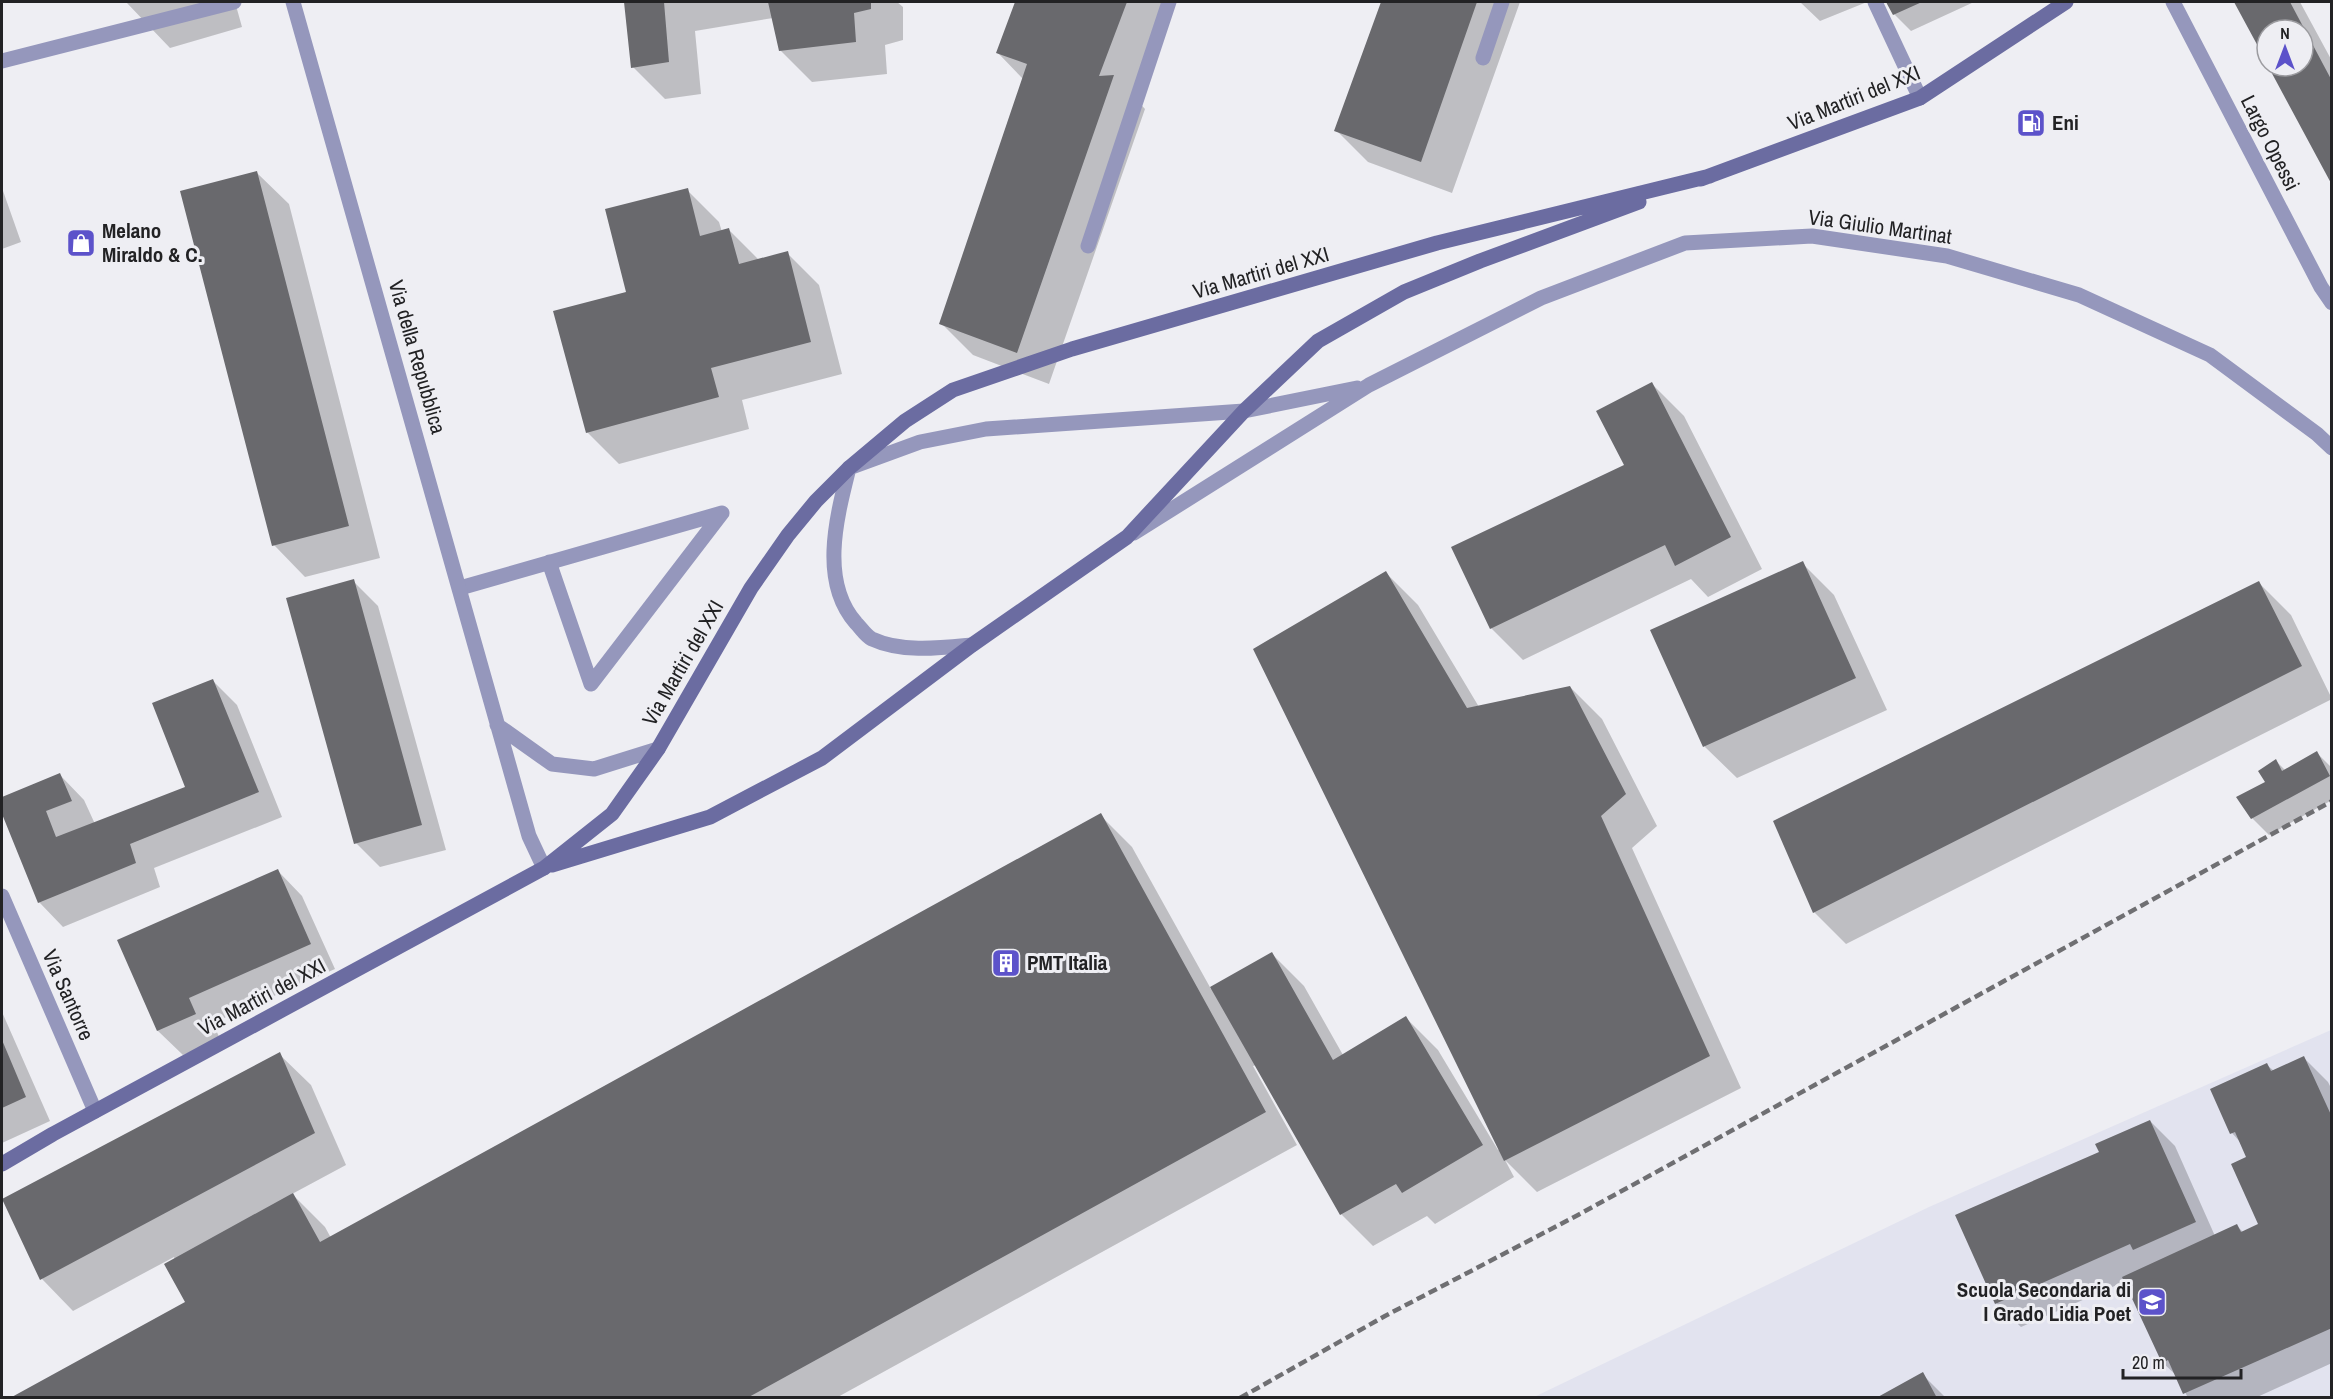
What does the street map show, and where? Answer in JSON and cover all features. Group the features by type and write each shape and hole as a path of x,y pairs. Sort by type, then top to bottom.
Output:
{"street":[{"path":"2,61 234,2"},
{"name":"Via della Repubblica","path":"293,2 529,836 544,868"},
{"path":"1088,246 1169,2"},
{"path":"1483,58 1502,2"},
{"path":"1875,2 1920,98"},
{"name":"Via Martiri del XXI","path":"1127,537 1244,411 1318,341 1404,292 1480,261 1920,98 2066,2"},
{"name":"Largo Opessi","path":"2173,2 2331,303"},
{"name":"Via Martiri del XXI","path":"2,1164 95,1111 544,868 612,814 658,749 751,588 788,535 816,501 849,468 905,421 953,390 1072,350 1437,243 1710,176"},
{"name":"Via Giulio Martinat","path":"1369,385 1541,298 1685,243 1812,236 1947,256 2079,296 2210,355 2318,434 2331,448"},
{"name":"Via Martiri del XXI","path":"849,468 920,442 986,429 1244,411 1369,385"},
{"name":"Via Martiri del XXI","path":"544,868 710,817 822,758 972,645 1127,537 1369,385"},
{"path":"849,468 835,525 836,577 844,610 870,639 915,649 972,645"},
{"path":"460,588 549,562 722,513 591,684 549,562"},
{"path":"498,725 552,764 594,769 658,749"},
{"name":"Via Santorre","path":"2,896 95,1111"}],"shaded area":[{"name":"Scuola Secondaria di I Grado Lidia Poet","path":"2331,1030 2331,1397 1532,1398 1929,1207"}],"building":[{"path":"624,2 664,2 669,62 631,68"},
{"path":"768,2 871,2 871,9 854,13 856,42 779,51"},
{"path":"1015,2 1127,2 1099,76 1114,75 1017,353 939,324 1027,64 996,53"},
{"path":"1381,2 1477,2 1421,162 1334,131"},
{"path":"1886,2 1922,2 1893,15"},
{"path":"2234,2 2290,2 2299,18 2255,18 2255,41"},
{"path":"2315,49 2332,81 2332,185 2274,78 2315,78"},
{"path":"257,171 349,526 272,546 180,191"},
{"path":"688,188 700,236 729,228 739,264 788,251 811,342 711,368 719,397 586,433 553,311 626,292 605,209"},
{"path":"1652,382 1731,537 1675,566 1665,545 1490,629 1451,547 1624,465 1596,411"},
{"path":"1803,561 1856,678 1703,747 1650,630"},
{"path":"1386,571 1467,708 1570,686 1626,794 1601,816 1710,1056 1504,1161 1253,649"},
{"path":"354,579 422,825 354,844 286,598"},
{"path":"2259,581 2302,666 1813,913 1773,821"},
{"path":"213,679 259,792 130,844 136,863 38,903 2,814 2,797 60,773 72,801 46,811 56,837 185,787 152,703"},
{"path":"2317,751 2330,776 2251,819 2236,797 2265,782 2258,771 2276,759 2282,771"},
{"name":"PMT Italia","path":"1101,813 1266,1112 747,1398 10,1398 185,1302 164,1264 293,1193 320,1242"},
{"path":"278,869 311,944 189,998 196,1014 157,1031 117,940"},
{"path":"1272,952 1333,1060 1406,1016 1483,1145 1402,1193 1396,1184 1340,1215 1210,987"},
{"path":"2,1040 26,1097 2,1108"},
{"path":"280,1052 315,1133 40,1280 2,1199"},
{"path":"2304,1056 2332,1117 2332,1328 2183,1394 2168,1360 2162,1363 2122,1277 2237,1224 2241,1232 2258,1224 2231,1164 2246,1157 2235,1132 2230,1134 2210,1089 2267,1063 2271,1071"},
{"path":"2150,1120 2196,1222 2133,1250 2130,1244 1995,1304 1955,1215 2099,1152 2095,1144"},
{"path":"1923,1372 1937,1398 1876,1398"}],"railway":[{"path":"1240,1398 1385,1316 1578,1215 2332,801"}],"place":[{"name":"Eni","path":"2031,123"},
{"name":"Melano Miraldo & C.","path":"81,243"},
{"name":"PMT Italia","path":"1006,963"},
{"name":"Scuola Secondaria di I Grado Lidia Poet","path":"2152,1302"}]}
